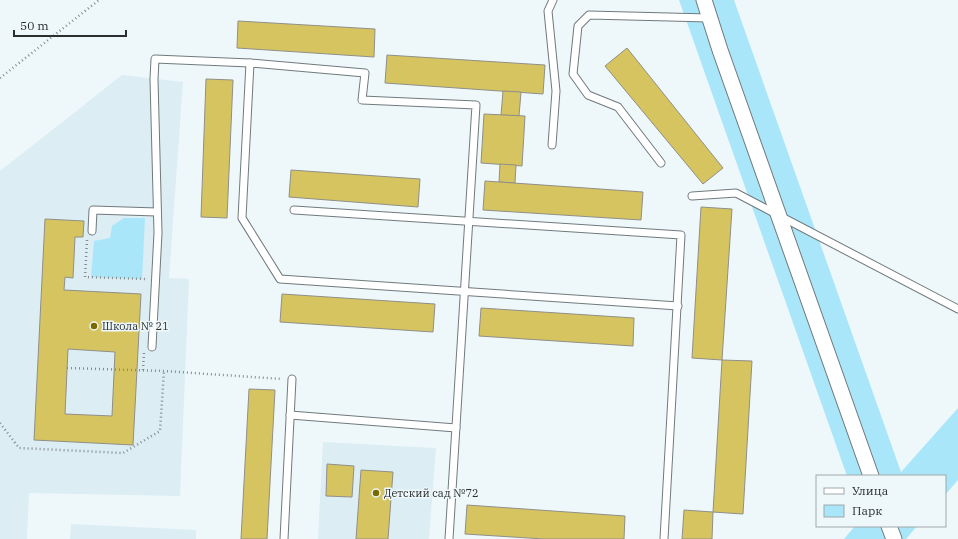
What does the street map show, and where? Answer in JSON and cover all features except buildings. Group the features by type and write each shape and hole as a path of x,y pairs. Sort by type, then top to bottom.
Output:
{"street":[{"path":"704,0 709,18 871,475"},
{"path":"889,527 894,539"}],"lane":[{"path":"552,145 556,91 548,11 553,0"},
{"path":"662,163 618,107 588,95 573,74 578,26 590,15 709,18"},
{"path":"148,348 158,233 154,79 155,59 250,63 364,73 362,100 476,105 449,539"},
{"path":"250,63 242,218 280,279 465,293 678,306"},
{"path":"692,196 736,193 958,309"},
{"path":"90,233 93,210 157,212"},
{"path":"294,210 469,220 681,235 664,539"},
{"path":"284,539 292,379"},
{"path":"290,415 456,428"}],"path":[{"path":"0,78 99,0"},
{"path":"90,233 85,277 148,280"},
{"path":"143,370 148,348"},
{"path":"67,368 164,371 292,379"},
{"path":"0,423 19,448 123,453 160,431 164,371"}],"shaded area":[{"name":"Школа № 21","path":"122,75 183,82 169,278 189,279 180,496 29,493 27,539 0,539 0,171"},
{"name":"Детский сад №72","path":"323,442 436,448 429,539 318,539"},
{"path":"71,524 196,530 196,539 70,539"}],"green space":[{"path":"679,0 734,0 901,472 958,408 958,480 946,494 946,475 847,475"},
{"path":"124,218 145,218 142,279 91,277 94,241 110,238 112,226"},
{"path":"854,527 916,527 906,539 844,539"}],"place":[{"name":"Школа № 21","path":"94,326"},
{"name":"Детский сад №72","path":"376,493"}]}
